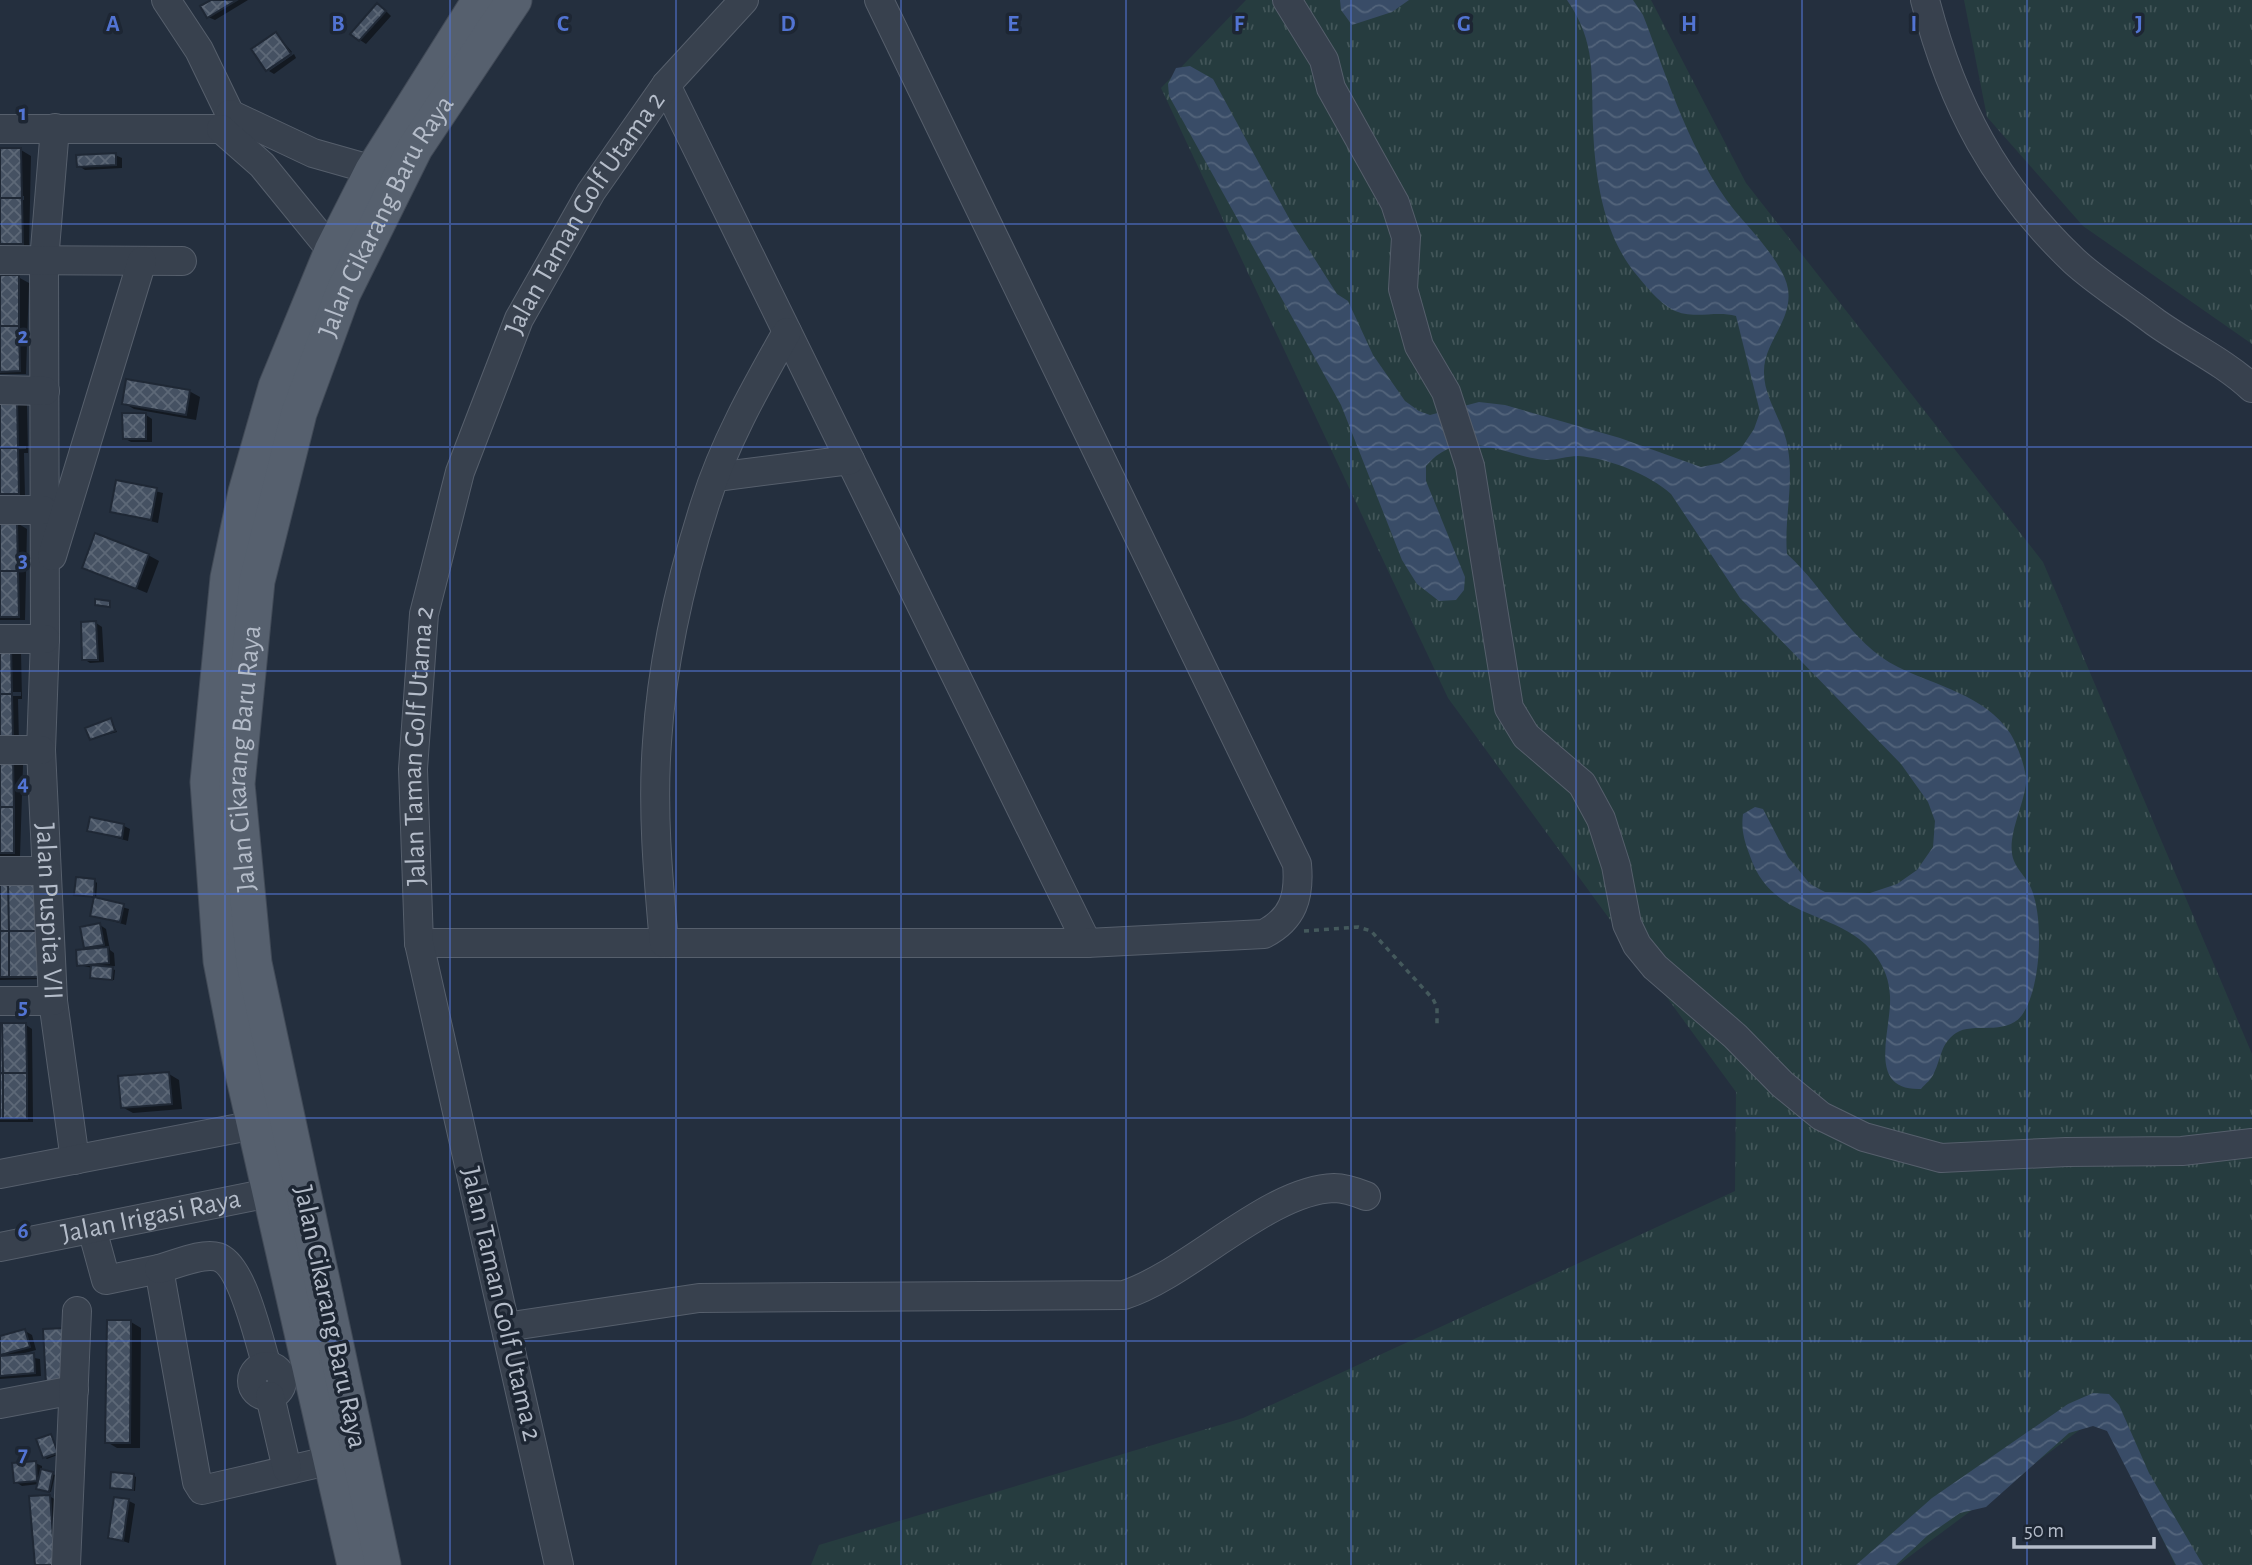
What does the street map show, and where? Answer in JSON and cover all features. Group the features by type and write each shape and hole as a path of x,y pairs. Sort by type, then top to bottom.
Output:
{"main road":[{"name":"Jalan Cikarang Baru Raya","path":"383,1565 286,1190 259,1069 221,961 208,782 228,578 246,492 276,387 332,251 373,170 480,0"},
{"name":"Jalan Cikarang Baru Raya","path":"259,1069 254,962 237,784 257,581 299,413 344,293 415,148 514,0"},
{"name":"Jalan Cikarang Baru Raya","path":"286,1190 332,1460 355,1565"}],"street":[{"path":"166,0 199,50 226,121 332,251"},
{"name":"Jalan Taman Golf Utama 2","path":"559,1565 419,943 413,769 424,614 460,472 519,319 591,192 666,85 744,0"},
{"path":"419,943 1087,943 1264,933 1280,925 1293,910 1299,885 1297,864 878,0"},
{"path":"1925,0 1938,51 1967,123 2008,189 2075,262 2159,324 2233,371 2252,388"},
{"path":"1290,5 1324,60 1332,88 1395,203 1406,237 1403,289 1419,346 1446,392 1470,466 1509,708 1526,736 1582,784 1601,819 1616,866 1627,923 1637,945 1655,967 1735,1036 1782,1084 1821,1116 1864,1137 1941,1158 2066,1152 2182,1151 2252,1143"},
{"path":"666,85 1087,943"},
{"path":"0,129 226,121 313,153 373,170"},
{"name":"Jalan Puspita VII","path":"55,128 44,261 45,639 41,750 53,1001 75,1160"},
{"path":"0,260 182,261"},
{"name":"Jalan Puspita VII","path":"45,579 142,261"},
{"path":"664,943 655,851 657,741 673,630 705,503 745,407 787,332"},
{"path":"0,390 45,391"},
{"path":"716,477 850,460"},
{"path":"0,510 43,510"},
{"path":"0,639 45,639"},
{"path":"0,750 41,750"},
{"path":"0,871 46,871"},
{"path":"0,1001 53,1001"},
{"path":"0,1174 271,1122"},
{"path":"506,1327 699,1298 1124,1295 1145,1288 1284,1203 1333,1188 1366,1196"},
{"name":"Jalan Irigasi Raya","path":"0,1247 286,1190"},
{"path":"92,1228 106,1280 208,1256 226,1261 238,1277 267,1366 274,1367 282,1379 281,1387 271,1396 287,1469"},
{"path":"159,1269 199,1486 206,1491 332,1460"},
{"path":"66,1565 77,1311"},
{"path":"0,1404 74,1390"}],"path":[{"path":"1264,933 1358,927 1371,931 1433,999 1437,1007 1437,1026"}],"green space":[{"path":"1246,0 1651,0 1746,183 2043,562 2252,1054 2252,1565 2175,1565 2101,1414 1898,1565 811,1565 819,1545 1243,1418 1735,1191 1736,1092 1448,698 1161,88"},
{"path":"1964,0 2252,0 2252,344 2083,226 1987,117"}],"water":[{"path":"1340,0 1409,0 1392,12 1352,25 1341,10"},
{"path":"1567,0 1633,0 1643,15 1682,117 1705,166 1735,211 1774,258 1785,279 1788,289 1786,311 1768,351 1764,373 1767,392 1783,430 1790,462 1787,554 1866,644 1898,667 1974,700 1987,709 2010,733 2021,757 2026,783 2013,833 2012,852 2016,865 2031,888 2038,916 2039,951 2030,1000 2018,1020 2010,1025 1972,1028 1951,1037 1944,1046 1933,1075 1921,1089 1904,1087 1893,1080 1887,1069 1885,1056 1890,1010 1889,990 1886,975 1876,956 1845,930 1791,905 1774,894 1761,878 1750,856 1742,825 1743,814 1755,807 1763,809 1788,857 1810,884 1825,892 1870,893 1897,884 1917,870 1933,847 1935,821 1928,802 1901,764 1740,598 1671,494 1628,468 1590,457 1546,460 1484,446 1454,447 1440,454 1426,466 1426,481 1465,577 1464,590 1456,600 1439,601 1417,584 1402,560 1341,405 1169,96 1168,84 1176,68 1190,66 1213,79 1290,220 1337,294 1348,301 1373,355 1405,401 1419,411 1430,415 1479,402 1505,405 1620,438 1701,467 1721,463 1740,450 1754,429 1760,412 1736,316 1688,314 1673,310 1652,293 1624,257 1608,223 1599,185 1588,46 1577,16"},
{"path":"2093,1393 2109,1394 2119,1405 2149,1473 2203,1565 2176,1565 2107,1431 2093,1426 2069,1433 1986,1507 1960,1513 1927,1536 1896,1565 1856,1565 1932,1498 2068,1404"}],"building":[{"path":"211,0 237,0 207,18 200,6"},
{"path":"377,3 386,11 359,41 350,34"},
{"path":"276,32 291,54 266,71 251,49"},
{"path":"0,148 21,148 22,198 0,198"},
{"path":"116,153 116,165 77,167 76,155"},
{"path":"0,198 22,198 23,244 0,244"},
{"path":"0,275 19,275 19,326 0,326"},
{"path":"0,326 19,326 20,371 0,372"},
{"path":"126,379 190,390 186,415 122,404"},
{"path":"0,398 17,398 18,448 0,448"},
{"path":"122,413 146,413 146,439 123,439"},
{"path":"0,448 18,448 19,494 0,494"},
{"path":"116,480 157,488 151,520 110,512"},
{"path":"0,521 17,521 18,571 0,571"},
{"path":"95,533 149,554 136,589 82,568"},
{"path":"0,571 18,571 19,617 0,617"},
{"path":"95,599 110,601 110,607 95,605"},
{"path":"96,621 98,660 82,660 81,622"},
{"path":"0,644 11,644 12,694 0,694"},
{"path":"0,694 12,694 13,740 0,740"},
{"path":"111,718 115,731 90,740 85,728"},
{"path":"0,757 13,757 14,807 0,807"},
{"path":"0,807 14,807 14,853 0,853"},
{"path":"90,817 124,824 122,838 87,831"},
{"path":"76,877 95,879 94,897 74,895"},
{"path":"0,881 8,881 9,931 0,931"},
{"path":"8,881 41,881 42,931 9,931"},
{"path":"94,897 124,904 120,922 90,916"},
{"path":"100,923 104,945 84,948 80,927"},
{"path":"0,931 9,931 9,977 0,977"},
{"path":"9,931 42,931 43,977 9,977"},
{"path":"108,947 109,963 77,966 76,950"},
{"path":"91,965 113,967 112,980 90,978"},
{"path":"2,1023 3,1073 0,1073"},
{"path":"2,1023 26,1023 27,1073 3,1073"},
{"path":"169,1072 172,1104 121,1108 118,1076"},
{"path":"0,1073 3,1073 3,1119 0,1119"},
{"path":"3,1073 27,1073 27,1119 3,1119"},
{"path":"107,1320 131,1320 130,1443 105,1443"},
{"path":"66,1328 69,1384 46,1384 43,1329"},
{"path":"25,1329 30,1347 0,1355 0,1336"},
{"path":"34,1353 35,1373 0,1376 0,1356"},
{"path":"51,1434 58,1453 43,1458 36,1439"},
{"path":"36,1461 37,1481 14,1483 12,1463"},
{"path":"41,1469 53,1472 49,1492 36,1489"},
{"path":"111,1472 134,1474 133,1490 110,1488"},
{"path":"50,1495 55,1565 35,1565 29,1496"},
{"path":"114,1497 129,1499 123,1541 108,1538"}]}
